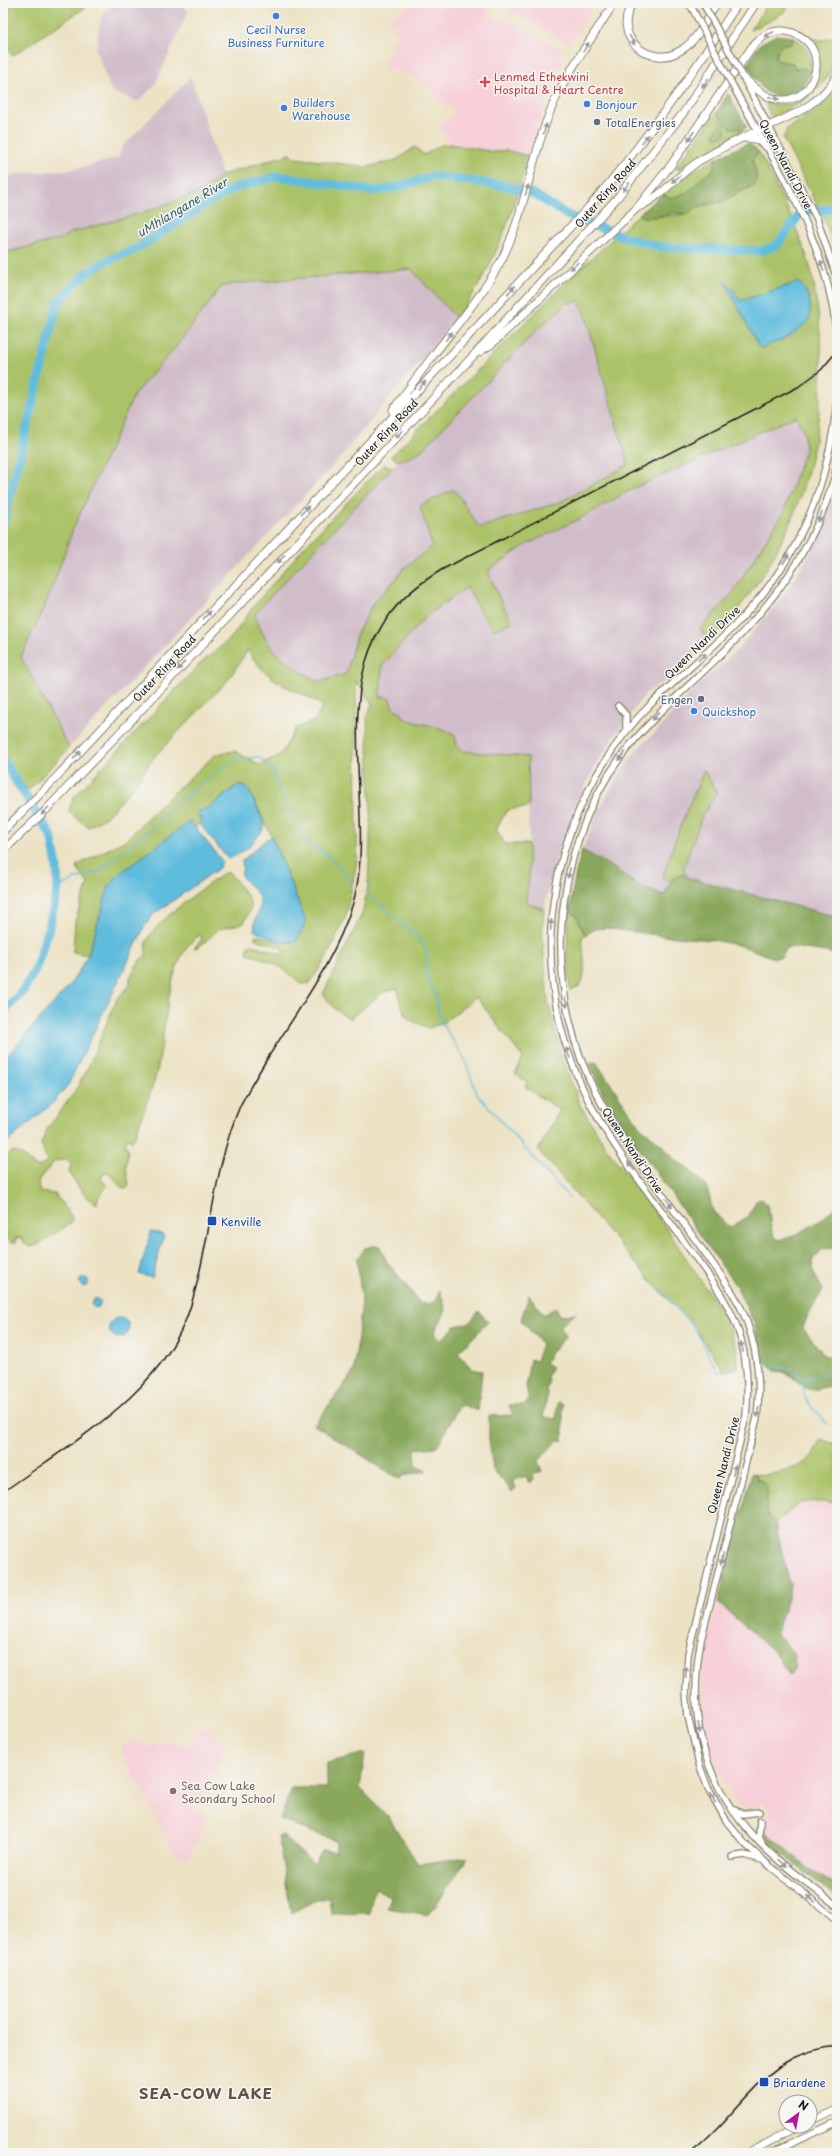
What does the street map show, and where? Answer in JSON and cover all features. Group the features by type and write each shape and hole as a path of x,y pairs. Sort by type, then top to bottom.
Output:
{"highway":[{"path":"375,435 483,292 502,257 520,214 548,118 559,92 614,3"},
{"path":"633,3 627,19 631,39 635,45 648,54 664,57 682,50 689,44 717,3"},
{"name":"Outer Ring Road","path":"3,831 50,784 603,191 675,98 738,3"},
{"name":"Outer Ring Road","path":"3,851 28,828 474,355 617,198 684,112 756,3"},
{"path":"474,355 492,344 634,210 671,165 758,41 771,32 780,30 791,32 805,40 815,57 816,72 812,82 803,93 788,99 778,99 764,95 741,75"},
{"path":"634,210 653,199 700,161 742,138 791,117 816,101 826,92 837,76"},
{"path":"742,138 756,139 767,147"}],"main road":[{"name":"Queen Nandi Drive","path":"703,3 817,219 837,278"},
{"name":"Queen Nandi Drive","path":"690,5 757,131 791,191 816,245 832,301 837,345"},
{"name":"Queen Nandi Drive","path":"837,399 828,454 819,490 799,536 775,577 738,623 651,704 625,733 596,776 582,803 562,858 552,911 550,948 551,978 557,1011 573,1067 594,1111 610,1138 715,1285 729,1308 742,1343 748,1386 744,1428 688,1654 686,1692 692,1737 699,1764 708,1788 727,1822 746,1845 837,1920"},
{"name":"Queen Nandi Drive","path":"837,467 817,525 805,549 782,587 742,633 659,713 613,768 592,807 580,836 569,872 562,918 562,957 566,1003 572,1029 586,1072 597,1096 620,1134 734,1295 748,1327 754,1349 759,1394 755,1429 702,1640 696,1684 697,1713 704,1753 712,1774 730,1808 763,1847 837,1906"},
{"path":"618,706 626,715 627,719 625,733"},
{"path":"730,1808 743,1814 759,1812"},
{"path":"760,1821 759,1835 763,1847"},
{"path":"732,1857 744,1855 764,1861"},
{"path":"818,2118 837,2109"},
{"path":"770,2153 837,2122"},
{"path":"747,2153 784,2134"}],"shaded area":[{"path":"114,3 180,3 188,12 155,85 138,102 111,91 96,50 101,18"},
{"name":"Lenmed Ethekwini Hospital & Heart Centre","path":"414,3 483,3 489,17 503,19 518,24 535,37 562,49 562,57 565,59 545,92 548,96 528,156 506,150 494,152 450,144 439,127 450,117 453,109 431,96 434,91 412,77 384,68 398,33 388,20"},
{"path":"499,3 595,3 569,45"},
{"path":"191,77 222,175 203,191 141,213 70,233 60,239 3,254 3,178 18,174 76,169 118,158 122,147"},
{"path":"411,269 456,318 338,460 69,748 21,657 50,594 73,529 135,393 176,347 221,287 232,284"},
{"path":"579,301 585,314 628,465 560,502 481,527 420,505 432,546 402,570 397,578 373,603 356,636 346,675 319,682 298,670 278,655 262,634 255,615 265,602 398,461 408,458 556,312 566,304"},
{"path":"796,415 804,433 805,450 783,514 732,594 700,629 709,641 675,674 646,693 596,764 573,810 556,859 544,909 529,904 526,897 529,877 528,757 463,751 457,746 455,735 446,729 411,722 402,717 401,712 380,698 382,666 425,617 467,587 481,613 512,622 499,598 489,574 489,570 509,555 638,486"},
{"path":"837,490 837,917 689,878 685,874 684,867 702,816 716,793 683,819 662,877 669,881 665,896 637,885 612,867 582,850 597,814 620,773 639,747 655,733 690,693 737,650 781,599 813,549"},
{"path":"802,1501 837,1503 837,1887 807,1867 764,1831 766,1819 771,1811 763,1803 749,1810 737,1806 715,1763 707,1741 701,1705 703,1657 718,1603 775,1653 790,1676 796,1659 777,1635 778,1627 790,1593 790,1584 775,1523"},
{"name":"Sea Cow Lake Secondary School","path":"199,1727 212,1732 227,1745 216,1766 218,1770 214,1778 193,1808 207,1816 199,1838 189,1856 181,1859 175,1855 121,1750 123,1748 122,1745 138,1740 145,1747 166,1742 191,1744"}],"green space":[{"path":"11,3 92,3 12,56 4,30 4,25"},
{"path":"768,3 791,3 783,13 750,30"},
{"path":"792,28 800,30 817,40 837,36 837,62 825,81 804,101 771,118 765,101 783,104 798,101 809,92 816,79 818,65 815,50 807,37"},
{"path":"776,35 793,37 790,45 784,44 778,49 775,58 778,61 793,63 795,69 803,68 809,71 810,74 802,86 790,94 776,95 763,89 747,65 760,44"},
{"path":"793,37 806,48 808,52 811,63 810,74 809,71 795,69 793,63 777,61 775,58 778,49 784,44 793,41"},
{"path":"837,90 837,251 820,211 783,138 788,128 819,109"},
{"path":"728,94 746,125 746,128 740,132 738,128 730,128 726,123 724,125 726,133 724,136 715,137 714,132 720,125 721,116 716,113"},
{"path":"716,113 721,116 717,137 720,136 726,123 738,128 740,132 678,170 676,168"},
{"path":"450,144 494,152 506,150 528,156 501,241 492,261 470,299 456,318 411,269 232,284 221,287 176,347 135,393 73,529 50,594 21,657 69,748 29,790 3,771 3,253 60,239 70,233 141,213 203,191 222,175 289,154 296,158 368,167 396,160 415,147 424,155 441,145"},
{"path":"746,144 751,145 759,152 752,160 756,176 754,185 723,201 697,207 689,214 676,213 647,218 638,215 662,194 671,198 688,192 702,178 713,170 717,158"},
{"path":"759,152 788,210 806,254 811,270 819,321 821,372 818,421 808,470 793,516 771,561 743,602 709,641 700,629 732,594 783,513 805,450 804,433 796,416 638,486 579,519 526,545 489,570 489,574 499,598 512,622 494,630 481,613 467,587 425,617 382,666 380,698 384,696 390,699 393,708 401,712 402,717 449,731 455,735 457,746 463,751 528,757 529,807 507,810 496,829 505,844 528,844 529,877 526,897 529,904 544,909 542,934 548,1001 562,1057 580,1105 606,1147 662,1222 723,1314 737,1348 738,1369 724,1371 694,1327 650,1280 538,1150 560,1110 525,1087 527,1082 515,1074 523,1058 476,997 443,1023 429,1028 408,1019 400,1002 397,988 382,993 350,1019 336,1010 323,994 362,914 368,887 371,817 367,717 372,704 356,681 357,861 346,916 326,958 310,983 301,984 276,965 247,953 249,944 280,953 284,950 279,946 255,939 255,935 282,942 292,942 306,921 272,837 248,788 243,786 234,788 225,794 213,806 198,812 201,817 200,824 195,827 190,822 109,886 88,955 73,952 75,921 88,884 76,866 126,840 159,806 216,754 235,751 260,765 281,754 296,728 315,720 323,707 270,676 258,664 248,650 228,680 153,758 135,785 106,817 89,827 68,812 74,797 200,664 232,637 253,607 305,546 384,464 392,468 265,602 255,615 260,628 272,648 288,663 319,682 346,674 356,636 373,603 397,578 402,570 432,546 420,506 453,490 457,493 478,526 481,527 560,502 628,465 585,314 579,301 566,304 539,328 421,451 408,458 398,461 391,456 566,282 638,215 645,218 688,214 697,207 723,201 733,194 749,188 757,175 752,160","holes":["799,282 810,298 809,321 781,341 759,346 731,286 740,301"]},
{"path":"717,158 713,170 702,178 688,192 671,198 662,194 681,178"},
{"path":"704,770 717,793 702,816 684,867 685,874 677,875 669,881 662,878 683,819"},
{"path":"582,850 612,867 637,885 664,896 671,881 680,875 685,874 689,878 837,917 837,980 834,957 832,954 827,952 791,947 787,948 781,957 774,958 742,946 713,940 664,936 606,928 595,929 585,935 576,915 569,910"},
{"path":"224,873 230,873 248,897 251,907 244,923 219,929 199,947 194,948 202,939 200,935 188,945 180,960 173,978 156,1075 135,1136 132,1141 128,1138 125,1143 128,1150 126,1167 129,1186 126,1189 121,1187 108,1172 103,1173 101,1179 107,1186 98,1198 97,1204 84,1194 69,1172 71,1165 67,1160 55,1161 39,1179 38,1185 40,1192 55,1194 72,1217 72,1222 38,1245 30,1247 25,1244 22,1238 16,1238 15,1243 10,1242 6,1238 6,1232 3,1231 3,1158 13,1151 20,1154 37,1167 43,1165 47,1161 41,1144 46,1131 73,1094 85,1074 117,999 130,985 130,978 140,960 146,956 146,945 150,936 168,916"},
{"path":"569,910 576,915 585,935 582,937 584,971 582,983 576,988 570,990 567,952"},
{"path":"596,1062 640,1127 662,1145 675,1160 691,1170 707,1188 713,1211 728,1227 731,1227 749,1216 756,1201 761,1199 768,1207 772,1231 779,1240 799,1233 821,1220 837,1205 837,1248 823,1249 813,1259 813,1272 823,1290 808,1315 803,1328 824,1355 837,1359 836,1384 814,1390 807,1389 791,1376 784,1372 775,1371 763,1361 754,1323 736,1286 604,1096 590,1064"},
{"path":"379,1245 387,1262 421,1304 433,1303 440,1290 446,1311 434,1333 441,1340 455,1326 469,1323 479,1311 488,1322 458,1353 472,1369 482,1371 478,1411 463,1405 458,1408 437,1447 415,1449 416,1466 426,1471 403,1476 399,1479 314,1425 354,1371 362,1302 357,1259 365,1248"},
{"path":"529,1295 544,1315 556,1307 560,1316 576,1313 559,1327 566,1337 552,1351 545,1363 552,1367 547,1377 549,1381 546,1389 548,1393 543,1417 556,1419 558,1402 563,1404 563,1441 557,1440 538,1462 542,1471 533,1475 534,1480 529,1483 526,1476 513,1480 516,1488 512,1492 493,1469 489,1441 489,1416 513,1415 509,1405 524,1405 529,1401 526,1386 530,1359 536,1361 542,1344 521,1320"},
{"path":"821,1439 837,1445 837,1503 802,1501 775,1523 769,1517 766,1509 768,1492 762,1481 757,1479 756,1474 762,1475 777,1473 794,1468 812,1456"},
{"path":"752,1473 756,1474 757,1479 762,1481 767,1486 767,1511 768,1515 775,1523 790,1584 790,1591 777,1635 795,1655 794,1669 790,1676 775,1653 718,1603"},
{"path":"365,1753 360,1788 389,1818 418,1864 468,1857 429,1915 387,1908 391,1897 375,1888 369,1913 331,1914 329,1897 314,1901 291,1913 278,1837 283,1835 314,1864 323,1850 336,1852 336,1841 280,1820 291,1788 327,1788 327,1763"},
{"path":"764,1831 807,1867 837,1887 837,1898 768,1843"}],"water":[{"path":"725,282 731,286 740,301 799,282 808,295 810,305 809,321 788,337 762,348 759,347"},
{"path":"238,785 248,788 265,825 255,840 245,850 228,859 200,824 201,817 198,817 198,812 214,804"},
{"path":"190,821 222,861 219,868 154,914 145,926 68,1085 53,1103 3,1146 3,1060 70,985 88,955 109,886 119,874"},
{"path":"272,837 306,921 297,941 282,942 255,931 254,927 260,906 259,897 241,875 243,869 242,861 267,839"},
{"path":"151,1231 164,1235 152,1278 139,1274"},
{"path":"82,1278 86,1278 88,1282 86,1286 82,1286 80,1284 80,1280"},
{"path":"94,1299 98,1299 100,1303 98,1307 94,1307 92,1305 92,1301"},
{"path":"119,1318 126,1321 129,1328 126,1335 119,1338 112,1335 109,1328 112,1321"}],"waterway":[{"name":"uMhlangane River","path":"3,523 58,302 85,274 106,261 136,249 206,204 235,188 278,176 373,191 394,188 433,176 506,186 534,194 567,215 627,238 661,247 760,251 776,246 803,210 828,210 837,202"},
{"path":"828,210 837,215"},
{"path":"58,888 75,879 98,872 154,826 173,806 234,759 259,757 272,769 284,802 302,835 310,845 331,858 351,882"},
{"name":"uMhlangane River","path":"3,761 51,835 57,866 58,888 48,931 35,970 23,991 3,1013"},
{"path":"366,893 418,937 427,952 426,976 435,994 440,1020 464,1058 477,1094 569,1198"},
{"path":"658,1287 694,1327 718,1372 724,1371"},
{"path":"768,1365 794,1370 803,1381 804,1395 813,1409 828,1424"},
{"path":"803,1381 820,1377 837,1367"}],"railway":[{"path":"3,1492 86,1434 113,1412 138,1389 160,1364 178,1336 191,1305 198,1280 224,1155 240,1106 267,1059 315,984 337,944 353,903 358,882 360,850 357,743 358,709 362,677 371,647 387,619 410,593 443,569 798,387 821,370 837,351"},
{"path":"690,2153 716,2130 765,2078 779,2067 804,2053 837,2046"}],"place":[{"name":"Cecil Nurse Business Furniture","path":"276,16"},
{"name":"Lenmed Ethekwini Hospital & Heart Centre","path":"485,82"},
{"name":"Bonjour","path":"587,104"},
{"name":"Builders Warehouse","path":"284,108"},
{"name":"TotalEnergies","path":"597,122"},
{"name":"Engen","path":"701,699"},
{"name":"Quickshop","path":"694,711"},
{"name":"Kenville","path":"212,1221"},
{"name":"Sea Cow Lake Secondary School","path":"173,1791"},
{"name":"Briardene","path":"764,2082"}],"district":[{"name":"SEA-COW LAKE","path":"206,2092"}]}
